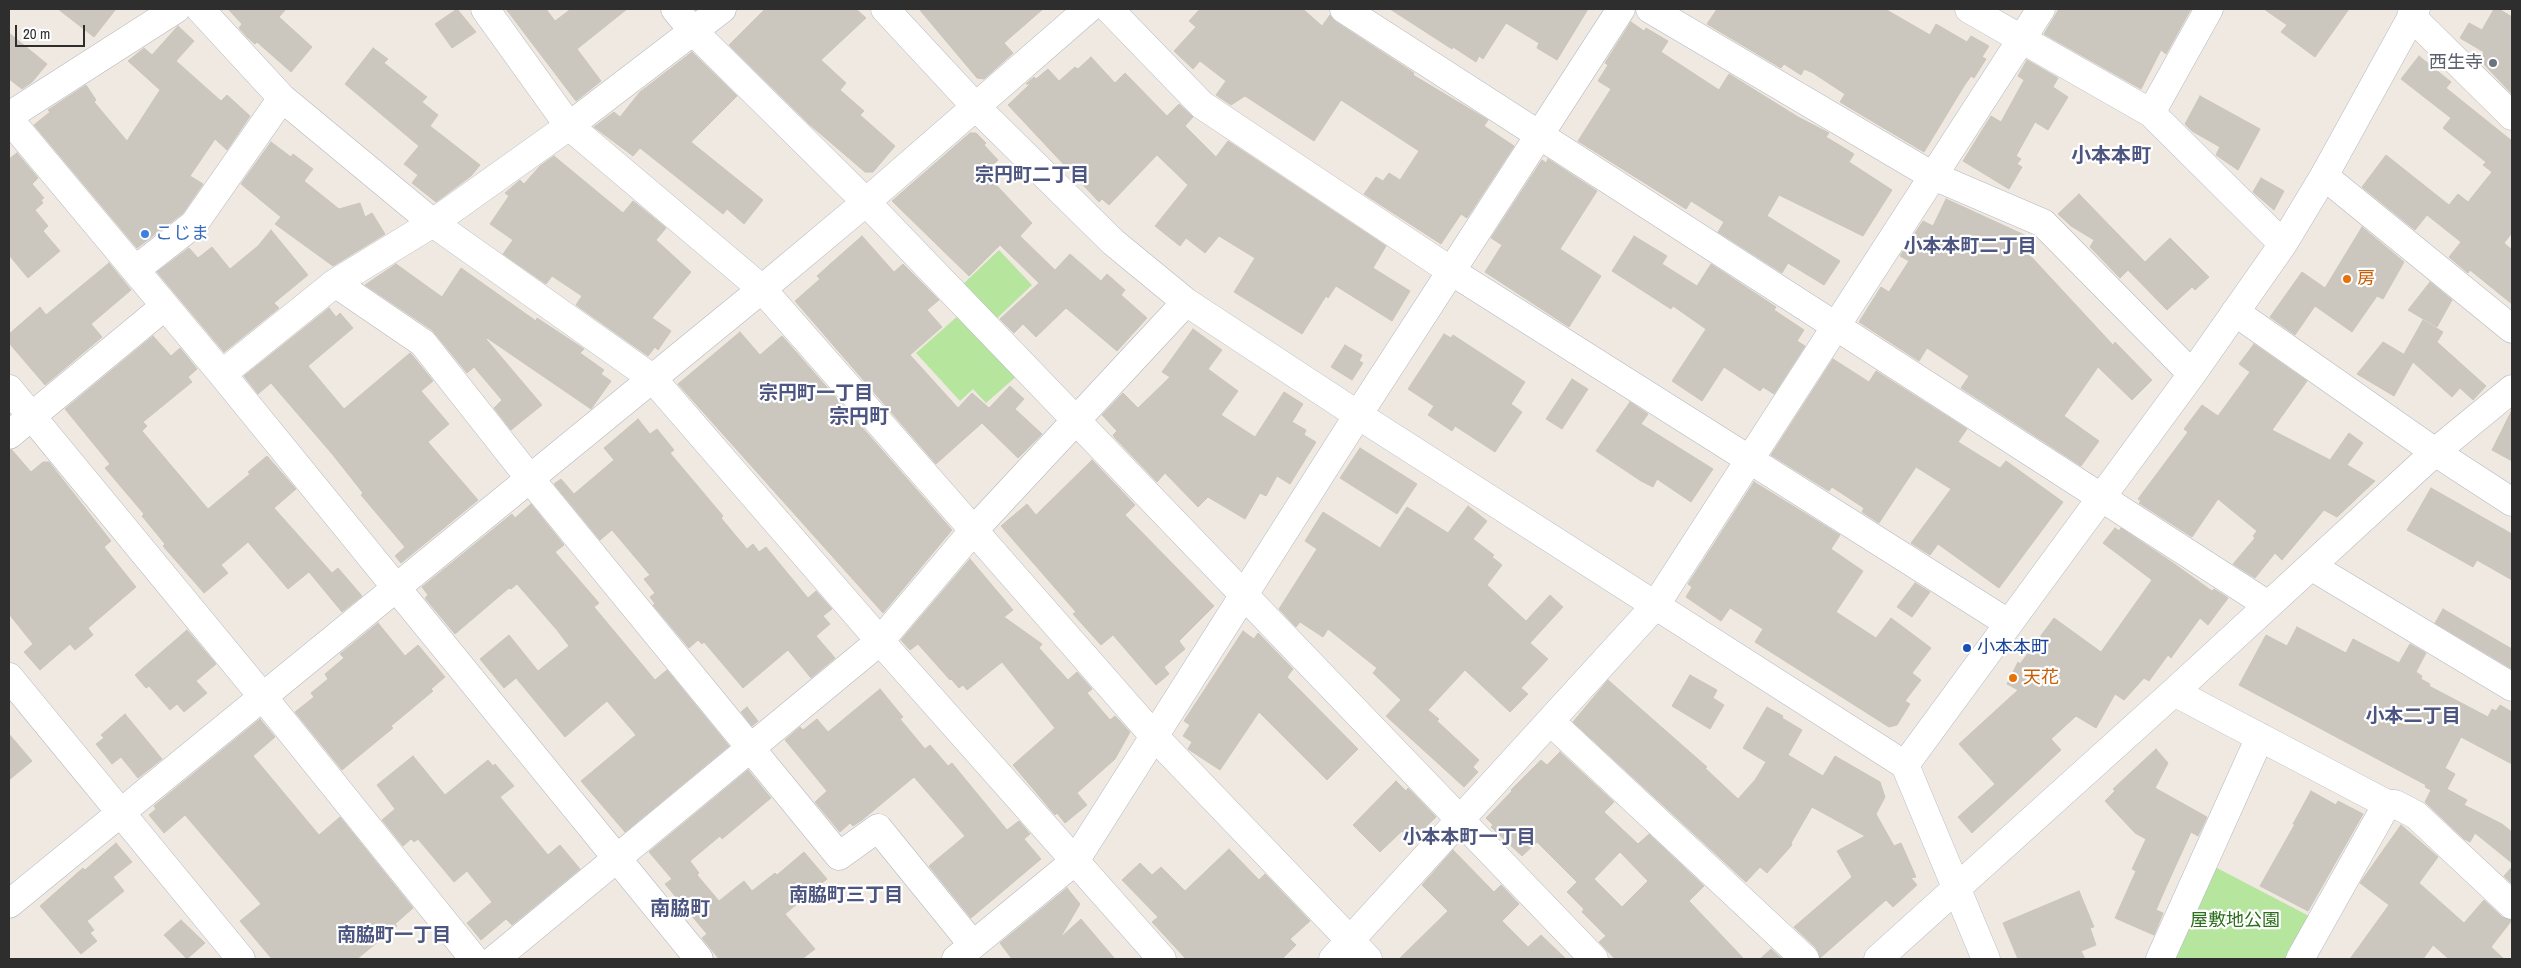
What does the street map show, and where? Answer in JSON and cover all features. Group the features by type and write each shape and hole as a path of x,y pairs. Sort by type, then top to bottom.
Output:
{"street":[{"path":"176,9 9,118 222,374 699,959"},
{"path":"200,9 282,98 433,223 652,378 880,641 1162,959"},
{"path":"485,9 569,126 762,289 1154,736 1351,953 1459,820 1551,722 1655,606 1931,176 2041,9"},
{"path":"675,9 693,31 866,202 1594,959"},
{"path":"222,374 335,283 433,223 569,126 722,9"},
{"path":"884,9 976,107 1113,242 1186,302 1358,415 1905,765 1955,889 1986,959"},
{"path":"9,904 531,480 652,378 762,289 866,202 1088,9"},
{"path":"1109,9 1202,105 1451,271 2008,623"},
{"path":"1344,9 1835,328 2101,496 2268,605"},
{"path":"335,283 423,343 531,480 839,856 878,828 964,952 1075,861 1358,415 1621,9"},
{"path":"1650,9 1931,176 2043,223 2192,374"},
{"path":"1969,9 2151,113 2283,244"},
{"path":"2151,113 2209,9"},
{"path":"1905,765 2192,374 2283,244 2324,176 2414,12 2512,116"},
{"path":"135,270 194,224 282,98"},
{"path":"2324,176 2512,329"},
{"path":"494,959 880,641 973,531 1186,302"},
{"path":"9,435 165,306"},
{"path":"2235,312 2435,452 2512,502"},
{"path":"9,389 263,697 474,959"},
{"path":"1878,959 2174,692 2435,452 2512,389"},
{"path":"2311,566 2512,687"},
{"path":"9,677 241,959"},
{"path":"2174,692 2386,804 2395,804 2416,815 2512,905"},
{"path":"1551,722 1805,959"},
{"path":"2160,959 2260,737"},
{"path":"2300,959 2386,804"}],"green space":[{"path":"999,250 1032,285 993,322 960,287"},
{"path":"960,314 1018,375 986,403 973,389 960,401 916,353"},
{"name":"屋敷地公園","path":"2215,867 2311,917 2287,959 2173,959"}],"building":[{"path":"58,9 116,9 94,37"},
{"path":"228,9 286,9 279,17 312,47 291,72 257,42 255,44 247,37 239,28 242,24"},
{"path":"457,9 476,32 452,48 435,24"},
{"path":"506,9 546,9 555,21 571,9 627,9 577,49 601,81 576,101"},
{"path":"765,9 856,9 866,18 821,60 846,83 840,90 864,111 860,115 895,146 873,172 865,172 809,124 729,45"},
{"path":"919,9 1043,9 1004,43 1013,53 984,79 977,78"},
{"path":"1200,9 1303,9 1322,26 1330,15 1336,22 1414,73 1413,75 1488,120 1484,126 1514,146 1467,218 1461,214 1441,244 1364,194 1376,177 1383,181 1389,173 1400,180 1419,151 1341,100 1314,141 1245,96 1231,105 1216,95 1226,81 1200,61 1193,69 1174,51 1196,27 1189,21"},
{"path":"1390,9 1588,9 1557,60 1537,48 1539,43 1506,23 1483,59 1479,56 1476,62 1453,47 1452,49"},
{"path":"1717,9 1885,9 1930,35 1936,24 1967,42 1971,36 1989,46 1982,57 1986,59 1974,78 1971,76 1964,86 1924,152 1840,102 1845,94 1813,73 1804,69 1801,75 1784,64 1781,68 1707,24"},
{"path":"2059,9 2191,9 2166,54 2161,50 2141,89 2044,34"},
{"path":"2264,9 2349,9 2315,57 2281,32 2287,25"},
{"path":"2494,9 2499,9 2512,17 2512,94 2478,58 2484,52 2460,38 2469,23 2482,30"},
{"path":"1631,22 1644,31 1646,28 1668,41 1661,52 1719,90 1729,74 1798,117 1829,133 1826,137 1854,154 1849,162 1892,190 1863,236 1779,195 1767,216 1840,261 1824,285 1788,263 1782,273 1718,232 1724,222 1691,201 1686,209 1578,141 1611,89 1598,81 1608,65 1605,63"},
{"path":"178,26 194,41 176,61 221,101 227,95 250,116 227,150 215,139 190,176 203,184 183,213 137,248 34,125 50,112 48,110 86,85 96,100 94,102 127,141 160,90 128,61 144,48 152,55"},
{"path":"9,33 47,64 32,82 22,89 9,79"},
{"path":"373,48 388,59 384,63 427,97 422,102 438,115 430,126 480,165 471,176 436,202 412,183 418,175 404,164 419,146 345,84"},
{"path":"692,52 737,96 691,142 763,200 744,224 727,209 723,214 640,148 633,156 594,127 614,112 620,117 640,92"},
{"path":"2419,56 2451,82 2446,88 2512,141 2512,233 2504,243 2512,250 2512,304 2470,270 2468,273 2449,257 2461,242 2427,215 2415,230 2362,187 2386,155 2449,205 2458,194 2468,202 2492,172 2483,165 2486,162 2443,128 2451,118 2401,79"},
{"path":"1091,57 1115,83 1125,73 1167,116 1179,104 1193,117 1185,126 1216,157 1228,141 1386,246 1373,268 1410,291 1392,321 1336,286 1328,298 1326,296 1302,334 1234,292 1255,258 1219,236 1205,253 1186,238 1180,246 1155,226 1188,185 1157,155 1109,205 1102,199 1099,202 1008,105 1030,84 1026,84 1034,77 1036,79 1048,69 1059,81 1075,67 1078,69"},
{"path":"2027,60 2058,78 2053,87 2068,97 2048,130 2035,122 2016,156 2021,159 2017,164 2022,167 2009,189 1963,161 1991,116 2001,122 2024,80 2018,76"},
{"path":"2200,96 2260,129 2238,170 2216,155 2220,147 2192,131 2185,124"},
{"path":"970,133 976,133 998,160 985,173 1032,223 1020,236 1055,270 1070,254 1101,281 1107,274 1125,290 1121,295 1147,318 1117,351 1066,308 1036,337 1023,324 1014,333 1000,319 1039,283 1000,245 969,276 892,201"},
{"path":"271,142 291,157 293,154 313,169 304,181 339,209 360,203 365,217 372,213 385,234 333,266 275,224 281,217 241,184"},
{"path":"17,153 38,178 32,184 44,198 41,200 43,203 35,210 48,226 43,231 60,251 28,278 9,255 9,159"},
{"path":"554,156 623,213 633,201 666,228 656,240 691,272 652,318 671,331 658,350 655,347 648,356 576,305 582,296 552,276 546,284 503,254 513,240 490,224 509,196 505,193 520,180 524,184 540,166"},
{"path":"1548,159 1597,191 1560,249 1601,276 1569,327 1485,272 1502,245 1491,238 1542,160 1546,163"},
{"path":"2261,178 2284,191 2274,210 2253,192"},
{"path":"2079,194 2145,262 2170,238 2209,277 2195,290 2192,287 2167,310 2128,270 2120,278 2090,247 2094,240 2071,226 2058,214"},
{"path":"1946,199 2031,238 2025,250 2113,345 2115,342 2152,380 2132,400 2098,367 2064,416 2099,441 2081,466 1961,388 1969,376 1927,348 1919,361 1859,322 1881,287 1889,292 1909,261 1900,256 1923,221 1933,226"},
{"path":"2362,227 2404,262 2383,299 2377,296 2352,332 2315,306 2295,335 2270,317 2302,272 2325,288"},
{"path":"271,230 308,275 274,303 279,308 224,352 157,272 189,248 198,258 212,247 230,269 258,246"},
{"path":"862,236 894,272 903,264 939,300 927,310 942,327 910,355 958,408 972,393 989,408 1010,386 1024,399 1015,409 1042,434 1018,458 982,423 936,464 795,301 820,279 817,276"},
{"path":"1634,236 1667,256 1662,264 1697,286 1711,264 1776,307 1774,310 1804,330 1797,341 1805,346 1774,394 1763,387 1760,391 1724,367 1702,401 1672,381 1706,329 1673,306 1671,309 1612,271"},
{"path":"109,263 131,290 91,324 102,337 45,385 9,343 9,334 40,307 46,315"},
{"path":"396,264 442,297 461,268 536,321 537,318 584,349 580,353 604,370 601,374 611,381 591,409 487,338 542,405 511,430 494,408 502,400 474,367 467,373 432,330 365,285"},
{"path":"2430,282 2452,300 2437,327 2408,310"},
{"path":"329,308 336,317 340,313 353,328 308,366 344,409 410,353 433,381 421,391 449,424 428,442 478,500 401,563 395,556 405,547 361,495 363,493 333,455 271,383 258,394 244,376"},
{"path":"2423,320 2443,332 2437,342 2486,386 2473,400 2460,388 2452,397 2413,362 2394,396 2357,374 2383,342 2405,355"},
{"path":"1193,329 1222,350 1208,369 1238,391 1221,415 1255,437 1284,392 1303,404 1292,422 1306,430 1304,435 1316,442 1290,484 1277,476 1266,496 1260,493 1245,519 1208,497 1198,507 1165,473 1157,482 1115,438 1113,435 1117,431 1102,415 1123,393 1138,408 1170,377 1162,372"},
{"path":"740,332 760,355 782,336 952,530 883,613 678,384"},
{"path":"1444,334 1451,338 1453,335 1525,382 1511,404 1522,412 1495,452 1455,426 1452,431 1428,415 1434,406 1408,389"},
{"path":"153,336 171,356 180,348 197,369 188,377 192,382 143,422 147,426 142,431 208,509 250,474 248,472 267,456 296,489 274,508 332,573 338,568 362,596 342,612 309,572 288,589 248,542 221,565 228,573 204,593 163,546 165,544 142,516 144,514 105,468 110,464 65,409"},
{"path":"2254,344 2307,381 2272,430 2330,460 2349,433 2363,443 2347,465 2375,481 2337,517 2324,510 2282,560 2275,553 2255,578 2233,564 2255,538 2253,536 2257,531 2218,499 2192,537 2139,503 2141,501 2138,499 2188,432 2184,429 2202,405 2218,416 2250,372 2239,364"},
{"path":"1345,345 1362,355 1359,361 1363,363 1352,380 1331,367"},
{"path":"1833,359 1869,382 1876,371 1967,429 1958,442 2000,468 2006,461 2063,502 1999,588 1938,544 1930,555 1911,543 1951,489 1916,467 1879,523 1862,512 1864,508 1832,487 1829,491 1771,455"},
{"path":"1572,379 1588,389 1562,429 1546,419"},
{"path":"1630,402 1648,414 1641,424 1713,469 1691,502 1657,479 1653,487 1641,481 1596,451"},
{"path":"2512,410 2512,461 2492,450"},
{"path":"638,419 650,434 657,429 674,450 670,453 723,516 721,518 747,549 753,544 759,552 766,547 808,598 816,591 832,609 823,616 830,624 816,636 835,658 811,678 788,650 743,688 704,642 702,644 698,640 689,648 653,605 655,604 650,597 655,593 644,579 650,575 612,530 600,540 554,484 561,479 574,494 614,460 604,448"},
{"path":"1360,448 1417,484 1397,514 1340,478"},
{"path":"9,450 12,450 31,472 43,462 49,462 111,541 104,547 136,587 88,628 93,635 75,650 70,644 40,670 24,652 33,644 9,614"},
{"path":"1092,460 1135,505 1125,515 1214,606 1179,641 1185,649 1164,667 1169,674 1156,685 1113,635 1101,645 1073,614 1076,612 1001,526 1027,504 1036,515"},
{"path":"1754,482 1840,535 1831,549 1863,571 1836,612 1876,638 1891,618 1931,648 1912,673 1921,680 1905,701 1910,704 1897,725 1889,727 1755,642 1763,629 1730,608 1721,621 1686,597 1692,587 1688,584"},
{"path":"2431,488 2512,534 2512,580 2477,560 2473,567 2407,530"},
{"path":"531,504 564,545 555,552 599,603 594,607 655,680 667,670 729,746 625,832 581,781 636,735 607,701 565,737 516,678 504,688 480,659 509,635 538,671 569,646 557,630 517,584 511,589 509,588 455,634 425,598 428,595 422,587 512,514 515,518"},
{"path":"1468,506 1487,521 1473,539 1494,555 1492,557 1502,565 1487,585 1526,621 1550,595 1563,607 1530,643 1548,659 1521,688 1528,694 1510,712 1465,670 1428,710 1439,719 1437,721 1479,760 1473,767 1478,772 1464,787 1386,716 1401,700 1373,673 1377,668 1328,629 1323,637 1300,622 1296,627 1279,609 1317,549 1305,541 1323,512 1380,548 1407,507 1448,533"},
{"path":"2115,528 2119,531 2121,528 2212,591 2214,589 2228,598 2208,625 2200,618 2171,658 2168,655 2149,681 2144,678 2124,700 2115,694 2096,728 2076,716 2051,739 2061,750 1972,833 1958,817 1995,784 1959,744 2018,690 2007,684 2018,662 2020,664 2054,618 2101,652 2152,580 2103,543"},
{"path":"970,559 1013,610 1004,617 1042,644 1039,648 1068,680 1077,672 1092,689 1087,693 1110,720 1115,716 1130,732 1115,759 1077,793 1087,805 1065,823 1057,813 1055,815 1013,765 1055,728 1002,662 967,690 963,685 959,688 950,680 918,644 910,650 901,640"},
{"path":"1915,583 1930,592 1912,617 1897,607"},
{"path":"2443,609 2512,649 2512,669 2435,623"},
{"path":"378,623 405,656 418,645 445,677 431,689 433,691 391,726 393,728 342,770 295,712 314,697 311,693 328,679 325,674 344,658 340,654"},
{"path":"2297,627 2346,653 2353,639 2399,663 2410,644 2426,653 2416,672 2422,676 2421,679 2430,684 2429,686 2488,717 2492,709 2496,711 2500,705 2512,712 2512,764 2461,737 2445,768 2455,774 2447,789 2467,800 2464,805 2502,824 2512,832 2512,863 2475,833 2470,842 2464,839 2425,802 2431,790 2425,787 2426,785 2239,685 2266,635 2287,646"},
{"path":"187,630 216,664 196,681 207,693 184,712 177,704 170,710 149,686 146,688 135,675"},
{"path":"1243,631 1254,639 1258,633 1293,669 1287,677 1358,749 1327,780 1259,712 1220,770 1188,749 1192,742 1183,736 1190,725 1184,721"},
{"path":"1690,675 1717,690 1713,698 1724,705 1710,729 1672,706"},
{"path":"1608,680 1707,767 1705,768 1738,799 1755,780 1766,762 1743,748 1767,707 1783,716 1782,718 1802,730 1788,755 1823,776 1835,756 1880,782 1885,797 1876,814 1894,846 1901,843 1916,877 1911,878 1917,885 1893,907 1886,900 1820,958 1816,948 1794,927 1852,877 1837,851 1865,836 1812,807 1791,843 1792,845 1767,873 1760,867 1746,882 1573,722"},
{"path":"880,689 903,717 900,719 925,749 930,745 948,766 952,763 1007,830 1019,821 1030,834 1024,839 1041,859 971,918 929,866 965,836 914,777 862,820 853,826 850,823 840,832 815,802 827,791 785,740 800,727 803,730 817,719 828,732"},
{"path":"747,707 758,721 752,726 741,712"},
{"path":"125,714 162,759 138,778 121,757 112,764 96,744 104,738 101,735"},
{"path":"260,719 275,737 253,756 319,835 340,817 413,908 395,924 397,926 357,959 272,959 240,921 261,904 185,815 164,833 149,815 156,809 154,806"},
{"path":"9,734 32,761 9,780"},
{"path":"2156,749 2168,763 2155,788 2207,817 2198,836 2191,832 2166,887 2156,910 2163,913 2154,935 2115,918 2136,871 2132,869 2146,839 2135,833 2105,801 2115,791 2113,789"},
{"path":"1560,752 1614,802 1604,812 1638,844 1649,834 1704,886 1689,901 1744,959 1615,959 1599,942 1606,936 1582,912 1584,909 1567,892 1577,882 1537,842 1522,856 1491,827 1493,825 1486,818 1541,760 1547,765","holes":["1620,852 1648,881 1622,907 1594,879"]},
{"path":"413,756 445,795 488,760 493,766 495,764 514,786 500,797 548,855 560,845 580,869 512,925 506,919 481,940 467,923 492,902 467,871 454,882 418,839 414,842 411,839 403,846 382,820 395,809 377,785"},
{"path":"748,770 771,798 722,839 720,836 690,861 699,873 697,875 719,901 744,881 752,891 775,873 777,875 804,852 827,879 785,914 815,949 802,959 719,959 702,938 707,934 665,884 672,879 649,852"},
{"path":"1396,781 1406,791 1408,788 1436,817 1412,840 1402,831 1380,852 1353,825"},
{"path":"2311,791 2336,805 2338,801 2363,814 2308,911 2260,886 2295,824 2293,824"},
{"path":"2401,825 2438,857 2419,883 2464,923 2484,900 2502,917 2512,920 2491,947 2504,959 2449,959 2433,945 2423,959 2350,959 2389,905 2360,883"},
{"path":"116,843 132,862 113,877 124,891 87,921 94,930 90,933 97,941 81,954 40,906 83,868 85,870"},
{"path":"1229,849 1259,880 1265,874 1310,921 1290,939 1296,945 1282,959 1186,959 1152,922 1158,917 1122,880 1140,863 1152,875 1161,867 1185,891"},
{"path":"1453,850 1494,892 1501,885 1519,904 1502,921 1528,947 1541,935 1566,959 1399,959 1448,911 1422,885"},
{"path":"2512,867 2512,884 2504,876"},
{"path":"1067,888 1080,904 1060,938 1081,919 1115,959 1012,959 1000,943"},
{"path":"2079,891 2094,927 2090,928 2096,945 2081,951 2085,959 2018,959 2003,923"},
{"path":"181,920 205,943 187,959 164,935"},
{"path":"1771,949 1782,959 1760,959"}],"place":[{"name":"西生寺","path":"2493,63"},
{"name":"こじま","path":"145,234"},
{"name":"房","path":"2347,279"},
{"name":"小本本町","path":"1967,648"},
{"name":"天花","path":"2013,678"}],"district":[{"name":"小本本町","path":"2111,157"},
{"name":"宗円町二丁目","path":"1032,176"},
{"name":"小本本町二丁目","path":"1970,247"},
{"name":"宗円町一丁目","path":"816,394"},
{"name":"宗円町","path":"859,418"},
{"name":"小本二丁目","path":"2413,717"},
{"name":"小本本町一丁目","path":"1469,838"},
{"name":"南脇町三丁目","path":"846,896"},
{"name":"南脇町","path":"680,910"},
{"name":"南脇町一丁目","path":"394,936"}]}
